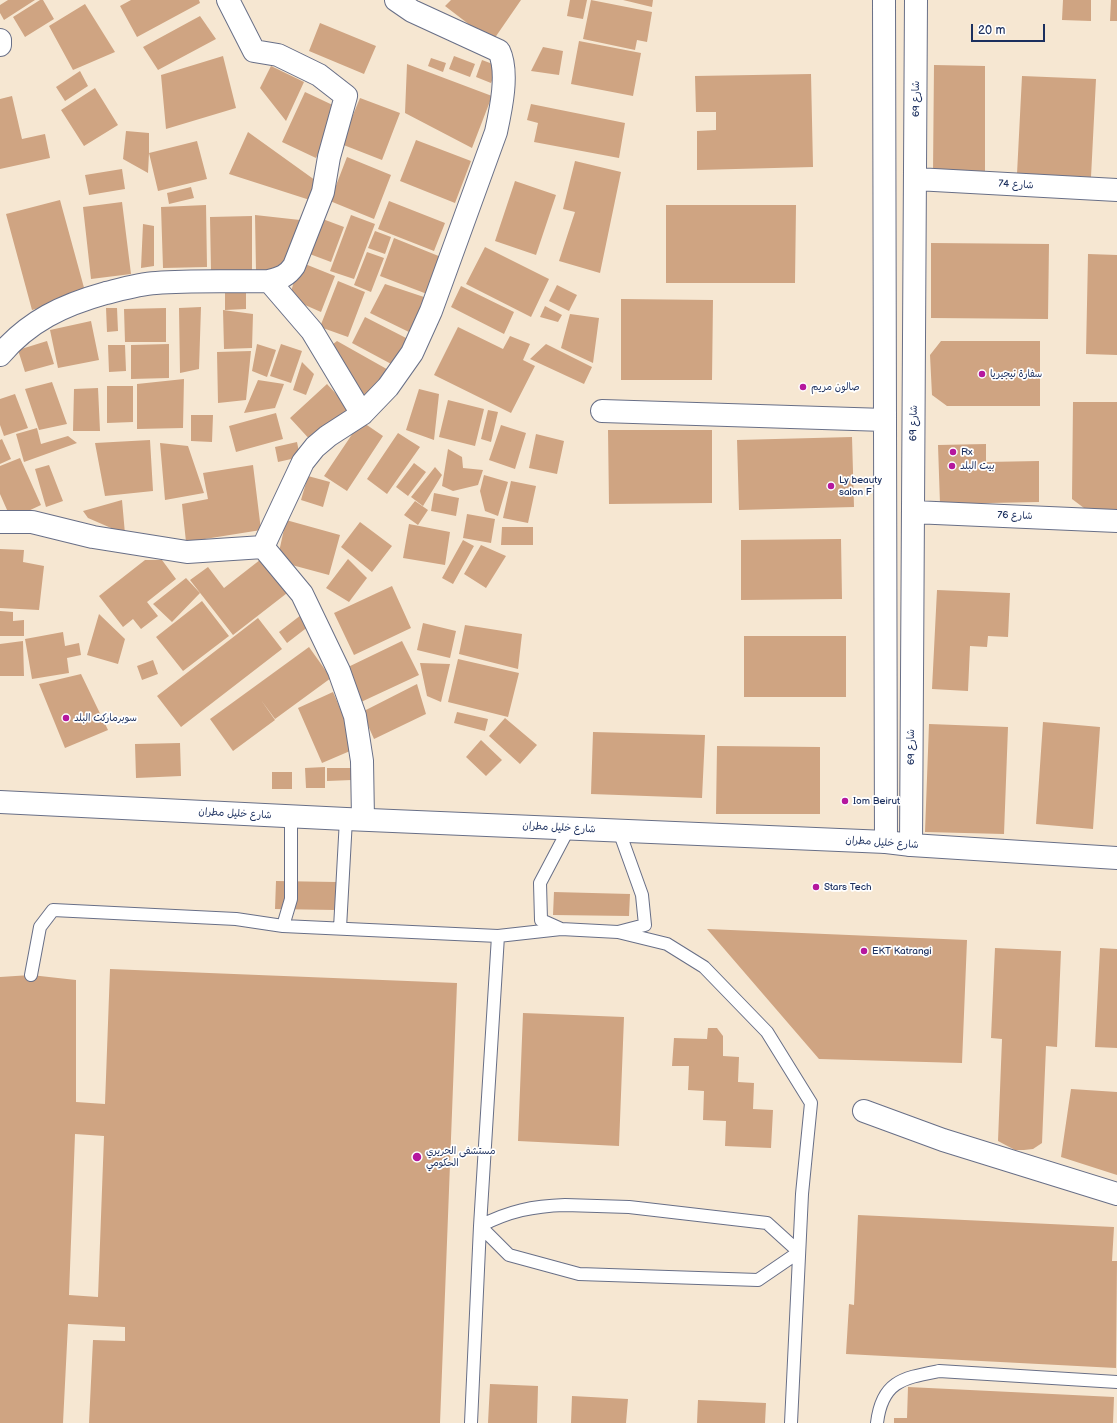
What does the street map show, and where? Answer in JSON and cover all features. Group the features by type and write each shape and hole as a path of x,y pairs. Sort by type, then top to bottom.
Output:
{"street":[{"path":"0,355 11,342 30,326 52,312 79,300 154,283 269,281 281,278 289,273 302,248 323,192 329,157 346,96 320,75 278,55 254,51 228,0"},
{"path":"263,547 303,462 315,447 328,436 362,414 388,387 412,353 430,311 496,132 503,80 503,59 499,51 412,11 396,0"},
{"path":"884,0 886,842"},
{"name":"شارع 69","path":"909,0 916,180 911,845"},
{"name":"شارع 74","path":"916,180 1117,190"},
{"path":"269,281 312,331 362,414"},
{"path":"885,322 915,323"},
{"path":"602,411 885,420"},
{"name":"شارع 76","path":"913,512 1117,520"},
{"path":"0,522 32,522 93,537 187,552 263,547"},
{"path":"263,547 302,594 339,671 355,716 362,761 355,819"},
{"name":"شارع خليل مطران","path":"0,802 886,842 911,845 1117,858"},
{"path":"864,1111 950,1142 1117,1194"}],"lane":[{"path":"283,926 291,900 291,816"},
{"path":"340,928 355,819"},
{"path":"561,929 541,920 540,883 569,828"},
{"path":"618,932 645,925 642,895 619,831"},
{"path":"31,975 40,927 53,910 236,919 283,926 498,936 561,929 618,932 667,944 704,967 767,1032 811,1103 802,1194 791,1423"},
{"path":"471,1423 480,1226 498,936"},
{"path":"480,1226 502,1215 540,1206 629,1207 707,1214 767,1223 799,1252"},
{"path":"480,1226 509,1255 579,1274 758,1280 799,1252"},
{"path":"877,1423 878,1411 888,1389 912,1377 939,1371 1117,1382"}],"building":[{"path":"8,0 35,0 4,20 0,13 0,5"},
{"path":"40,0 43,0 54,19 25,37 13,17"},
{"path":"131,0 199,0 200,3 137,37 120,6"},
{"path":"451,0 521,0 492,42 445,6"},
{"path":"570,0 587,0 583,19 567,16"},
{"path":"591,0 652,12 647,42 637,40 635,50 583,39"},
{"path":"623,0 653,0 652,7"},
{"path":"1063,0 1091,0 1091,21 1062,20"},
{"path":"1111,0 1117,0 1117,21 1110,21"},
{"path":"85,4 115,52 73,70 49,26"},
{"path":"200,16 216,39 158,70 143,47"},
{"path":"320,23 376,46 364,74 309,51"},
{"path":"579,41 641,53 633,96 571,84"},
{"path":"543,47 563,51 559,75 531,71"},
{"path":"223,56 236,108 166,129 161,75"},
{"path":"454,56 475,64 470,77 449,69"},
{"path":"431,58 446,63 443,72 428,66"},
{"path":"482,60 498,66 491,83 476,77"},
{"path":"407,64 492,96 472,148 405,113"},
{"path":"934,65 985,66 985,173 933,173"},
{"path":"271,66 304,82 286,121 260,88"},
{"path":"80,71 88,86 65,101 56,87"},
{"path":"811,74 813,167 697,170 697,131 716,130 716,112 696,112 695,76"},
{"path":"1022,76 1096,79 1091,177 1017,174"},
{"path":"95,88 118,125 84,146 61,110"},
{"path":"305,92 339,108 316,158 282,142"},
{"path":"12,96 22,139 45,134 50,158 0,169 0,99"},
{"path":"360,98 400,113 382,160 341,144"},
{"path":"531,104 625,123 619,158 534,142 538,123 527,120"},
{"path":"126,131 149,133 148,173 123,159"},
{"path":"248,132 319,183 313,201 229,174"},
{"path":"416,140 471,161 455,203 400,181"},
{"path":"197,141 207,179 158,191 149,153"},
{"path":"347,157 391,175 374,219 330,201"},
{"path":"575,161 621,172 600,273 559,261 575,212 563,209"},
{"path":"122,169 125,189 89,195 85,175"},
{"path":"515,181 556,195 536,255 495,241"},
{"path":"191,187 194,198 169,204 167,193"},
{"path":"60,200 86,295 32,310 6,214"},
{"path":"389,201 445,223 434,251 378,229"},
{"path":"122,202 131,274 91,279 83,207"},
{"path":"206,205 207,267 163,268 161,207"},
{"path":"666,205 796,205 795,283 666,283"},
{"path":"255,215 300,220 282,273 256,271"},
{"path":"351,215 375,224 354,279 330,271"},
{"path":"252,216 252,270 211,271 210,217"},
{"path":"320,218 344,227 331,262 307,253"},
{"path":"143,224 154,226 154,266 141,268"},
{"path":"375,231 391,237 385,254 368,248"},
{"path":"394,238 441,257 427,294 380,276"},
{"path":"931,243 1049,244 1048,319 931,318"},
{"path":"485,247 549,279 531,317 466,284"},
{"path":"367,252 384,258 371,292 354,285"},
{"path":"1088,254 1117,255 1117,355 1086,354"},
{"path":"300,262 335,276 321,312 289,298"},
{"path":"338,281 365,292 348,337 320,327"},
{"path":"385,284 427,298 411,333 370,313"},
{"path":"557,285 577,295 569,311 549,301"},
{"path":"461,286 514,312 504,334 451,307"},
{"path":"246,289 246,309 225,310 225,290"},
{"path":"621,299 713,300 712,380 621,380"},
{"path":"545,306 562,315 558,322 540,317"},
{"path":"201,307 199,369 180,373 179,308"},
{"path":"106,308 117,308 118,331 107,332"},
{"path":"166,308 166,342 125,342 124,309"},
{"path":"223,310 253,314 252,348 224,349"},
{"path":"570,314 599,318 593,363 561,348"},
{"path":"365,317 408,339 395,366 352,343"},
{"path":"91,321 99,360 58,368 50,330"},
{"path":"458,327 503,349 510,336 530,344 523,360 535,366 511,413 434,375"},
{"path":"47,341 54,364 25,372 18,350"},
{"path":"337,341 392,372 369,401 328,348"},
{"path":"941,341 1040,341 1040,406 947,406 932,395 930,355"},
{"path":"169,344 169,378 131,379 131,345"},
{"path":"257,344 276,350 267,377 252,371"},
{"path":"281,344 302,351 291,383 270,376"},
{"path":"546,344 592,367 584,384 530,359"},
{"path":"108,345 125,345 126,371 109,372"},
{"path":"251,351 246,400 218,403 217,352"},
{"path":"302,362 314,374 306,395 293,390"},
{"path":"184,379 183,428 137,429 137,384"},
{"path":"258,380 284,384 275,408 244,413"},
{"path":"52,382 67,424 39,430 25,389"},
{"path":"327,384 350,409 313,443 290,418"},
{"path":"107,386 133,386 133,422 107,423"},
{"path":"98,388 100,431 73,431 74,389"},
{"path":"419,389 439,394 434,440 406,430"},
{"path":"15,394 28,428 4,436 0,425 0,399"},
{"path":"448,400 484,409 475,446 439,437"},
{"path":"1073,402 1117,402 1117,511 1088,511 1072,499"},
{"path":"488,410 498,412 491,442 481,439"},
{"path":"276,413 283,439 236,452 229,426"},
{"path":"191,415 213,415 212,442 191,441"},
{"path":"361,421 383,436 347,491 324,476"},
{"path":"501,425 526,433 515,469 489,460"},
{"path":"37,428 41,444 68,436 77,443 24,462 16,434"},
{"path":"608,430 712,430 712,503 609,504"},
{"path":"398,433 420,447 387,494 367,479"},
{"path":"536,434 564,441 557,474 529,468"},
{"path":"852,437 854,507 739,510 737,440"},
{"path":"2,439 11,459 0,464 0,440"},
{"path":"150,440 153,491 105,496 95,443"},
{"path":"297,442 300,457 278,462 275,447"},
{"path":"160,443 188,446 204,493 165,500"},
{"path":"986,444 986,462 1039,461 1039,502 940,504 938,445"},
{"path":"448,449 462,457 463,468 483,470 478,485 453,491 442,486"},
{"path":"20,458 41,505 11,519 0,494 0,466"},
{"path":"414,463 426,472 408,496 396,487"},
{"path":"49,465 63,501 46,507 35,469"},
{"path":"253,465 261,530 186,542 182,504 208,499 203,473"},
{"path":"435,467 442,475 423,506 411,497"},
{"path":"484,475 508,482 498,516 485,511 480,491"},
{"path":"308,476 330,482 323,507 301,500"},
{"path":"511,481 536,486 528,523 503,518"},
{"path":"434,493 459,498 456,516 431,511"},
{"path":"122,500 125,534 88,518 83,511"},
{"path":"415,501 428,510 418,525 404,515"},
{"path":"467,514 495,519 491,543 463,538"},
{"path":"286,520 340,535 329,575 277,561"},
{"path":"360,522 392,546 372,572 341,547"},
{"path":"409,524 450,532 445,565 403,558"},
{"path":"502,527 533,527 533,545 501,545"},
{"path":"841,539 842,599 741,600 741,540"},
{"path":"463,540 474,546 453,584 442,578"},
{"path":"481,545 506,556 486,588 464,574"},
{"path":"0,549 24,550 23,562 44,566 39,610 0,608"},
{"path":"265,556 291,590 233,635 190,580 208,567 224,588"},
{"path":"348,559 367,578 349,602 326,588"},
{"path":"145,560 162,560 176,579 147,602 158,616 141,629 133,619 123,627 99,596"},
{"path":"186,578 200,593 172,622 153,604"},
{"path":"392,586 411,628 354,655 334,613"},
{"path":"937,590 1010,593 1008,637 988,636 987,647 970,646 968,691 932,689"},
{"path":"202,601 229,636 183,671 156,637"},
{"path":"0,611 13,612 13,621 24,620 24,636 0,636"},
{"path":"99,614 125,639 118,664 87,655"},
{"path":"301,615 309,626 287,643 279,632"},
{"path":"258,618 282,649 181,727 157,696"},
{"path":"423,623 456,631 450,658 417,650"},
{"path":"465,625 522,634 518,669 459,654"},
{"path":"63,632 65,646 79,643 81,655 67,658 69,673 32,679 25,639"},
{"path":"744,636 846,636 846,697 744,697"},
{"path":"23,641 24,676 0,676 0,644"},
{"path":"402,641 419,675 361,702 346,668"},
{"path":"309,647 331,678 275,719 261,700 275,720 233,751 210,719"},
{"path":"458,659 519,673 508,717 448,702"},
{"path":"153,660 158,674 142,680 137,666"},
{"path":"420,663 450,664 441,702 427,696"},
{"path":"81,674 108,730 65,748 39,684"},
{"path":"417,684 426,714 374,739 362,712"},
{"path":"333,692 357,748 322,763 298,708"},
{"path":"457,712 488,719 485,731 454,723"},
{"path":"505,718 537,745 520,764 489,736"},
{"path":"1043,722 1100,727 1093,829 1036,824"},
{"path":"929,724 1008,727 1004,834 925,832"},
{"path":"593,732 705,735 702,798 591,794"},
{"path":"481,740 502,760 486,776 466,757"},
{"path":"180,743 181,776 136,778 135,744"},
{"path":"717,746 820,747 820,814 716,814"},
{"path":"325,767 325,788 306,788 305,768"},
{"path":"327,768 352,768 352,780 327,781"},
{"path":"272,772 292,772 292,789 272,789"},
{"path":"276,881 336,882 335,910 275,909"},
{"path":"554,892 630,894 629,916 553,915"},
{"path":"707,929 967,940 962,1063 819,1059"},
{"path":"995,948 1061,951 1057,1047 1046,1046 1042,1143 1033,1149 1015,1150 998,1141 1002,1039 991,1038"},
{"path":"1100,948 1117,949 1117,1048 1095,1047"},
{"path":"110,969 457,983 440,1423 89,1423 93,1340 125,1341 125,1327 68,1324 63,1423 0,1423 0,977 31,975 76,980 76,1102 105,1104","holes":["75,1134 104,1136 98,1297 69,1295"]},
{"path":"523,1013 624,1017 619,1146 518,1141"},
{"path":"708,1028 717,1028 723,1036 723,1056 739,1057 738,1082 754,1083 753,1109 773,1110 771,1148 725,1146 726,1121 703,1120 704,1091 688,1090 689,1066 672,1066 674,1038 707,1039"},
{"path":"1071,1089 1117,1092 1117,1175 1061,1157"},
{"path":"858,1215 1114,1227 1112,1261 1117,1261 1116,1368 846,1354 849,1304 854,1305"},
{"path":"490,1384 538,1386 537,1423 488,1423"},
{"path":"908,1387 1114,1397 1113,1423 894,1423 894,1418 907,1418"},
{"path":"572,1396 628,1399 626,1423 571,1423"},
{"path":"698,1400 766,1403 765,1423 697,1423"}],"place":[{"name":"سفارة نيجيريا","path":"982,374"},
{"name":"صالون مريم","path":"803,387"},
{"name":"Rx","path":"953,452"},
{"name":"بيت البلد","path":"952,466"},
{"name":"Ly beauty salon F","path":"831,486"},
{"name":"سوبرماركت البلد","path":"66,718"},
{"name":"Iom Beirut","path":"845,801"},
{"name":"Stars Tech","path":"816,887"},
{"name":"EKT Katrangi","path":"864,951"},
{"name":"مستشفى الحريري الحكومي","path":"417,1157"}]}
